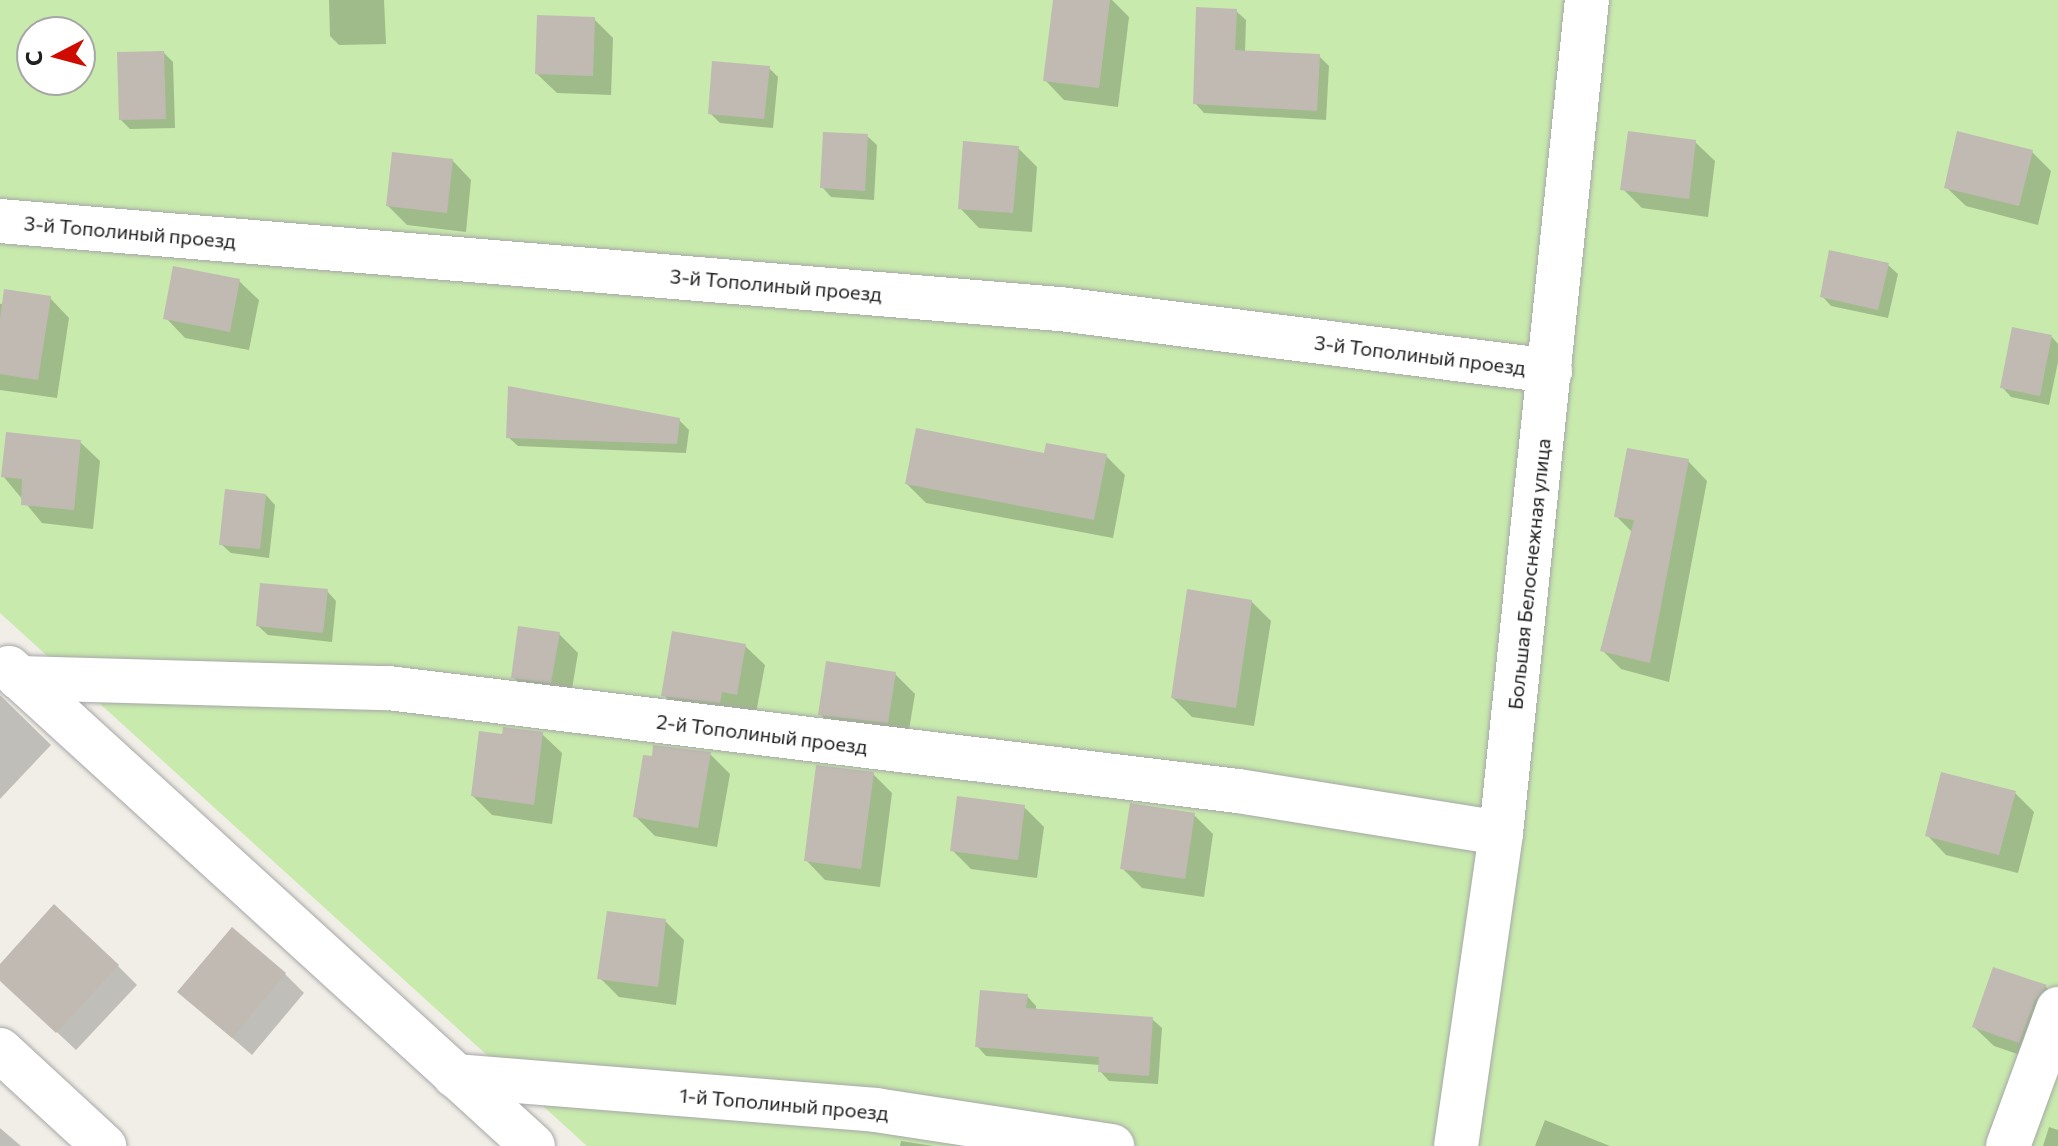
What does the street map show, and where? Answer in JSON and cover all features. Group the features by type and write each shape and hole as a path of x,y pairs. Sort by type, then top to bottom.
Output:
{"street":[{"name":"Большая Белоснежная улица","path":"1456,1146 1501,833 1587,0"},
{"name":"3-й Тополиный проезд","path":"0,221 1060,309 1550,371"},
{"name":"2-й Тополиный проезд","path":"9,669 388,688 1238,791 1501,833"},
{"path":"9,669 533,1146"},
{"path":"2008,1146 2058,1009"},
{"path":"0,1050 104,1146"},
{"name":"1-й Тополиный проезд","path":"455,1076 876,1110 1112,1146"}],"green space":[{"path":"0,0 2058,0 2058,1146 587,1146 0,613"}],"building":[{"path":"1053,0 1110,0 1099,88 1043,81"},
{"path":"1196,7 1237,9 1235,50 1320,54 1317,111 1193,104"},
{"path":"537,15 595,17 593,76 535,74"},
{"path":"164,51 166,119 119,120 117,52"},
{"path":"712,61 770,66 764,119 708,114"},
{"path":"1628,131 1696,140 1689,199 1620,190"},
{"path":"1957,131 2033,150 2019,206 1944,188"},
{"path":"823,132 868,134 865,191 820,188"},
{"path":"963,141 1019,146 1013,213 958,209"},
{"path":"392,152 453,159 447,213 386,206"},
{"path":"1829,250 1889,263 1878,310 1820,297"},
{"path":"173,266 240,279 230,332 163,319"},
{"path":"4,289 51,296 38,380 0,374 0,319"},
{"path":"2012,327 2052,335 2040,396 2000,388"},
{"path":"508,386 680,418 677,444 506,438"},
{"path":"916,428 1044,453 1046,443 1107,454 1094,520 905,484"},
{"path":"6,432 81,440 74,510 21,505 22,479 1,477"},
{"path":"1627,448 1689,459 1650,663 1600,651 1634,520 1614,517"},
{"path":"225,489 266,494 260,549 219,545"},
{"path":"260,583 328,589 323,633 256,626"},
{"path":"1187,589 1252,600 1236,708 1171,698"},
{"path":"518,626 560,632 551,683 511,678"},
{"path":"672,631 746,644 737,695 722,692 720,703 661,696"},
{"path":"826,661 896,672 888,723 818,715"},
{"path":"503,727 543,732 534,805 471,796 479,731 502,734"},
{"path":"653,745 711,752 698,828 633,817 643,755 652,756"},
{"path":"816,765 874,772 861,869 804,861"},
{"path":"1941,772 2016,791 1999,855 1925,836"},
{"path":"957,796 1025,805 1018,860 950,851"},
{"path":"1130,803 1195,813 1185,879 1120,869"},
{"path":"54,904 119,965 56,1033 0,981 0,964"},
{"path":"607,911 666,919 658,987 597,979"},
{"path":"232,927 286,973 232,1038 177,992"},
{"path":"1993,967 2047,985 2035,1000 2019,1043 1972,1027"},
{"path":"980,990 1028,994 1026,1008 1153,1017 1149,1076 1098,1072 1099,1057 975,1047"}]}
